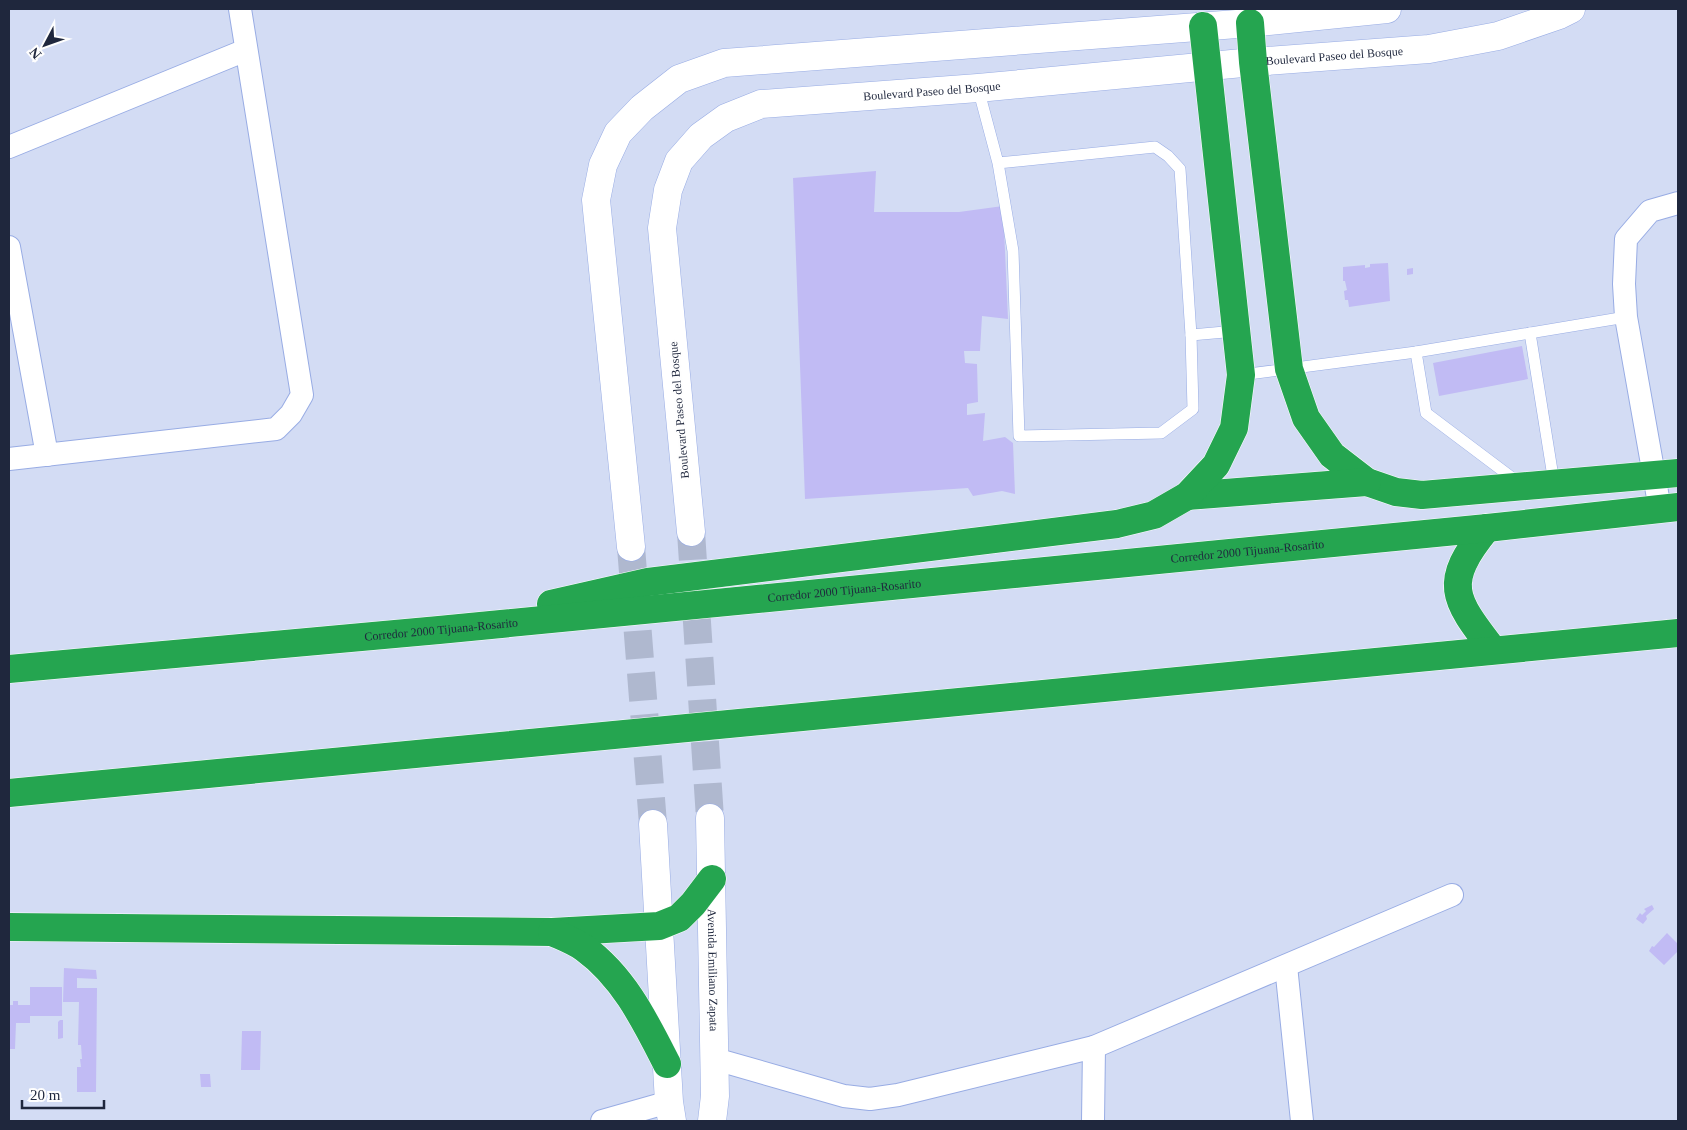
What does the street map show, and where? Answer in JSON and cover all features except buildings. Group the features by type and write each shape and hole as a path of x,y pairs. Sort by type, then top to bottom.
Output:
{"highway":[{"path":"1249,16 1289,369 1306,418 1332,455 1367,482 1396,492 1422,495 1666,475"},
{"path":"439,630 648,582 1117,524 1154,515 1187,496 1216,465 1234,428 1241,375 1203,26"},
{"path":"1187,496 1367,482"},
{"name":"Corredor 2000 Tijuana-Rosarito","path":"9,669 439,630 1487,528 1669,508"},
{"path":"1487,528 1471,548 1459,570 1457,585 1461,605 1493,650"},
{"path":"9,793 1678,633"},
{"path":"9,927 552,932 659,926 679,918 693,904 712,878"},
{"path":"552,932 582,947 603,964 621,984 640,1012 667,1064"}],"main road":[{"path":"631,547 596,200 602,165 618,133 642,108 679,78 724,62 1203,26 1249,16 1387,9"},
{"name":"Boulevard Paseo del Bosque","path":"691,532 662,228 668,190 679,161 701,136 726,118 761,104 978,88 1207,66 1429,48 1498,36 1571,9"},
{"name":"Avenida Emiliano Zapata","path":"710,818 715,1096 712,1121"},
{"path":"653,824 671,1111"}],"street":[{"path":"9,459 276,429 291,414 302,395 240,9"},
{"path":"9,147 246,50"},
{"path":"1669,508 1666,475 1626,317 1624,284 1626,239 1650,211 1678,204"},
{"path":"9,247 47,455"},
{"path":"714,1058 844,1096 870,1099 898,1095 1094,1047 1452,895"},
{"path":"1286,966 1302,1121"},
{"path":"1092,1121 1094,1047"},
{"path":"602,1121 671,1111"}],"lane":[{"path":"978,88 998,163 1013,251 1020,436 1161,432 1193,409 1191,335 1180,169 1168,156 1155,147 998,163"},
{"path":"1241,375 1416,352 1626,317"},
{"path":"1191,335 1236,331"},
{"path":"1530,333 1554,483"},
{"path":"1416,352 1426,413 1523,486"}],"tunnel":[{"path":"691,532 710,818"},
{"path":"631,547 653,824"}]}
